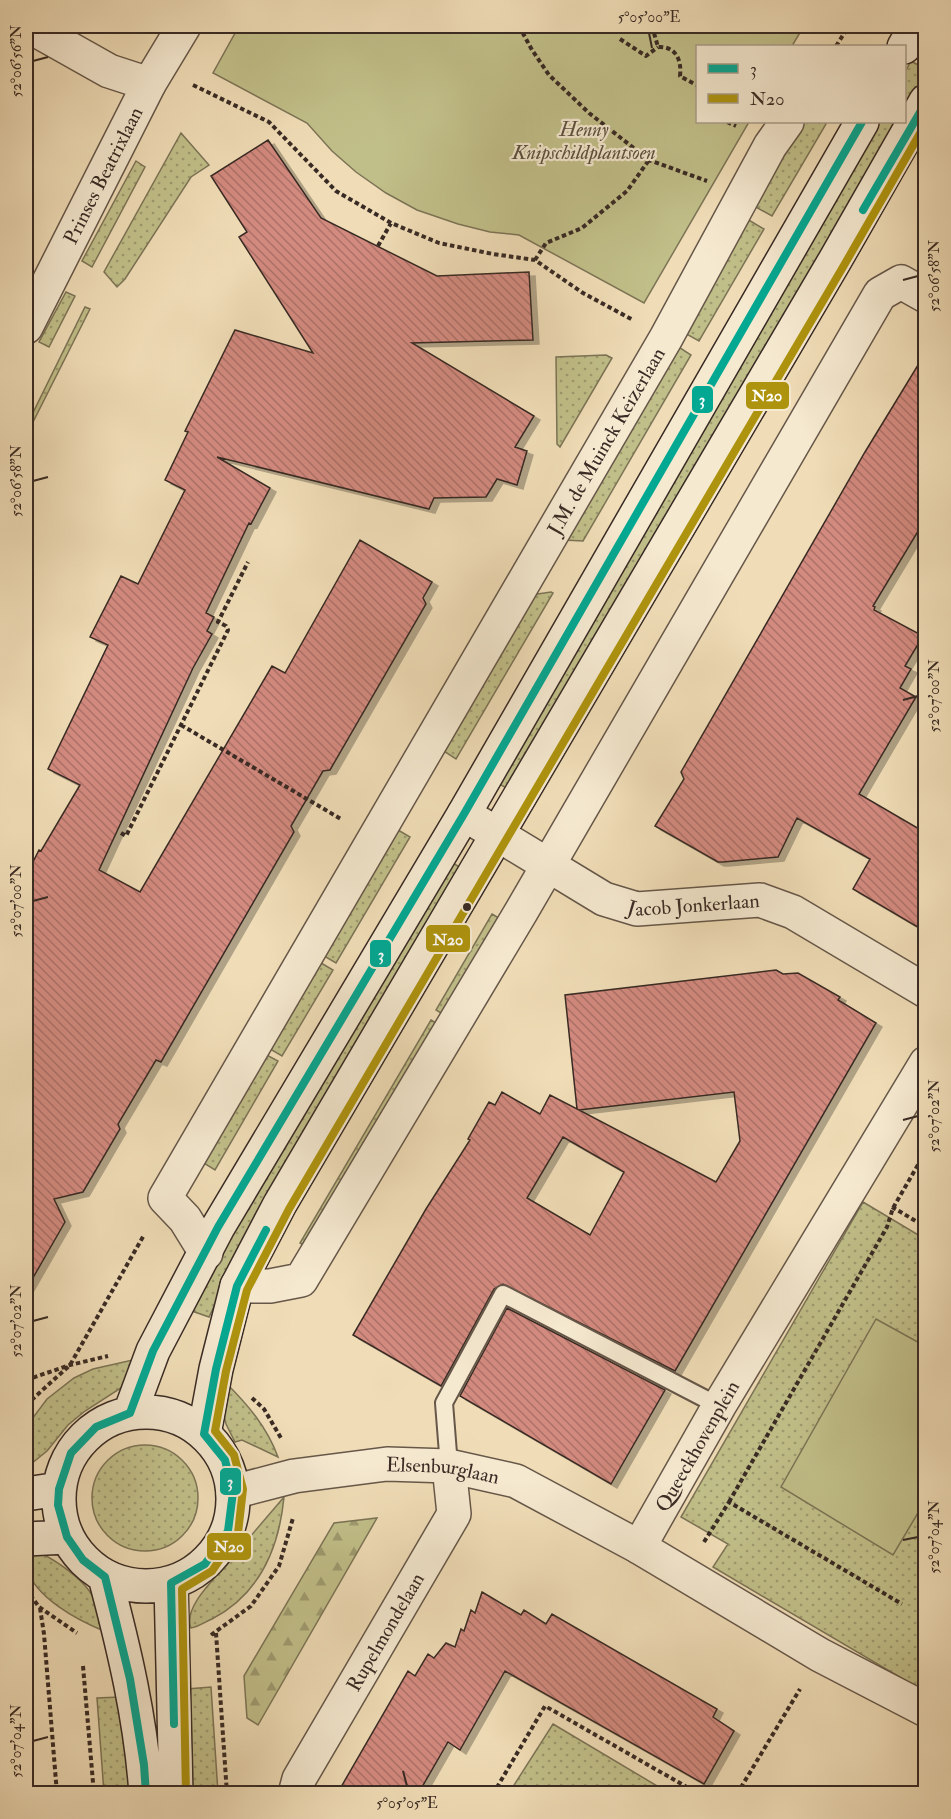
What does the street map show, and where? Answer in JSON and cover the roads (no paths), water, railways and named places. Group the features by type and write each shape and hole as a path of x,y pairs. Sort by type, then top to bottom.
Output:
{"street":[{"path":"30,26 109,71 149,84"},
{"name":"Prinses Beatrixlaan","path":"26,327 149,84 184,26"},
{"path":"905,45 916,26"},
{"path":"204,1434 216,1369 237,1286 280,1204 834,262 926,101"},
{"name":"J.M. de Muinck Keizerlaan","path":"206,1253 185,1219 165,1198 666,338 770,146 787,123"},
{"path":"130,1413 153,1351 230,1207 464,814 861,123"},
{"path":"237,1286 270,1286 301,1280 548,864 880,294 913,289"},
{"name":"Jacob Jonkerlaan","path":"464,814 604,899 637,909 760,900 793,912 926,991"},
{"name":"Queeckhovenplein","path":"639,1547 718,1406 926,1064"},
{"path":"130,1413 165,1414 182,1419 204,1434 225,1460 233,1492 228,1531 205,1564 171,1583 154,1587 138,1587 105,1577 83,1560 67,1537 58,1505 58,1489 71,1453 96,1427 130,1413"},
{"name":"Elsenburglaan","path":"233,1492 294,1476 387,1464 449,1466 516,1481 639,1547"},
{"name":"Rupelmondelaan","path":"296,1794 299,1779 454,1515 449,1466"},
{"path":"26,1494 58,1489"},
{"path":"26,1539 67,1537"},
{"path":"639,1547 820,1654 926,1710"},
{"path":"105,1577 130,1678 144,1765 146,1794"},
{"path":"171,1583 176,1794"}],"lane":[{"path":"449,1466 444,1403 503,1294 718,1406"}],"park label":[{"name":"Henny Knipschildplantsoen","path":"584,140"}]}
